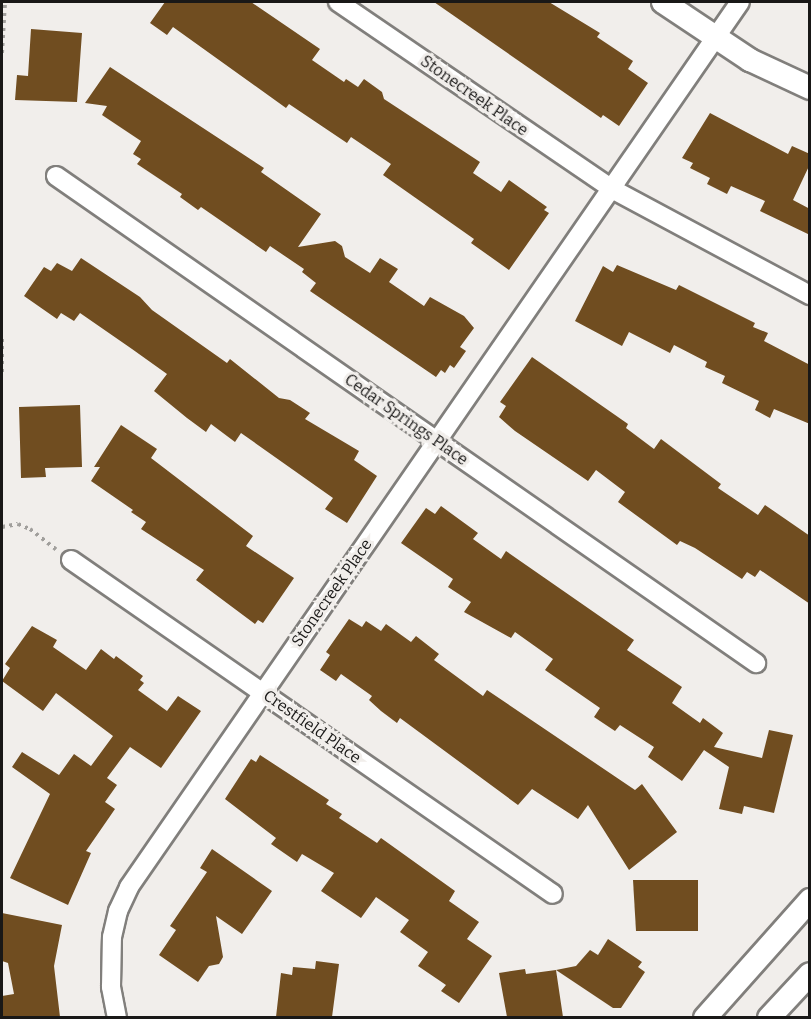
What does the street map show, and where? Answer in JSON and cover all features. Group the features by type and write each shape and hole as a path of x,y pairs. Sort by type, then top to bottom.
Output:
{"street":[{"name":"Stonecreek Place","path":"338,2 612,189 810,295"},
{"path":"663,2 715,38 810,88"},
{"name":"Stonecreek Place","path":"117,1017 111,965 118,911 156,845 740,2"},
{"name":"Cedar Springs Place","path":"56,176 756,663"},
{"name":"Crestfield Place","path":"71,560 554,894"},
{"path":"705,1017 810,900"},
{"path":"770,1017 810,974"}],"path":[{"path":"2,53 5,2"},
{"path":"2,339 2,376"},
{"path":"2,527 18,524 30,529 71,560"}],"building":[{"path":"165,2 251,2 320,49 312,60 344,82 346,79 358,87 364,79 382,92 384,99 480,162 473,173 501,192 509,180 547,207 544,210 549,213 509,270 471,243 474,239 383,175 391,164 351,137 347,143 289,104 286,108 173,27 167,35 150,23"},
{"path":"434,2 549,2 600,33 597,37 633,61 628,69 648,83 619,126 603,115 601,118"},
{"path":"31,29 82,33 77,102 15,100 17,75 28,76"},
{"path":"110,67 264,168 261,172 321,214 298,247 335,241 342,246 345,257 370,273 380,258 398,269 389,282 424,306 430,297 464,316 474,328 460,347 466,351 454,368 450,365 445,373 441,370 436,377 310,291 316,283 302,272 304,269 270,246 266,252 201,207 198,210 180,197 182,194 137,164 141,159 133,154 141,141 102,115 107,106 85,103"},
{"path":"710,113 788,154 792,146 810,154 810,164 793,200 810,209 810,235 760,211 765,201 731,186 727,194 707,184 710,178 690,168 693,163 682,158"},
{"path":"81,258 140,297 152,310 227,363 230,359 279,398 290,400 310,413 305,419 359,451 354,460 377,476 347,523 325,509 333,498 241,433 235,442 211,424 206,432 187,418 154,391 167,374 132,349 80,313 74,321 61,313 57,319 24,296 44,267 51,271 57,263 72,271"},
{"path":"617,265 676,290 679,285 755,323 753,327 768,333 764,341 810,365 810,424 774,409 770,418 755,410 759,401 722,383 725,376 705,367 707,362 674,345 670,353 629,332 622,346 575,321 603,266 613,272"},
{"path":"532,357 628,424 626,428 654,449 661,439 721,484 718,488 758,515 765,505 810,536 810,604 760,570 755,577 747,572 742,579 695,548 680,541 677,545 618,502 625,492 596,470 588,481 515,431 499,417 506,406 500,402"},
{"path":"80,405 82,467 45,468 46,477 21,478 19,407"},
{"path":"121,425 157,449 151,458 253,536 246,546 294,578 263,623 258,620 255,624 196,580 204,570 141,529 146,522 131,512 133,510 91,481 100,467 94,467"},
{"path":"441,506 478,533 473,539 501,559 506,551 634,640 627,650 682,687 672,703 700,723 703,718 723,733 714,747 762,758 769,730 793,735 774,813 744,806 742,814 719,809 729,767 704,750 682,781 648,757 654,747 620,725 615,731 594,717 600,708 545,670 553,659 515,632 511,638 464,612 471,602 448,587 453,579 401,543 426,508 435,514"},
{"path":"349,619 362,627 366,621 381,631 386,624 411,642 416,636 439,654 434,660 483,696 487,690 635,790 642,784 677,832 629,870 588,805 578,819 532,789 518,805 400,718 397,723 369,700 372,696 341,674 336,681 320,670 330,655 326,652"},
{"path":"32,626 57,640 53,647 86,670 101,649 114,659 116,656 143,676 140,680 144,683 138,690 167,711 178,696 201,711 161,768 130,747 107,778 117,785 105,802 115,809 86,851 91,853 68,905 10,878 50,794 12,767 22,752 59,775 74,754 91,766 113,736 56,693 43,711 2,681 10,668 5,664"},
{"path":"260,755 329,800 326,804 342,814 339,818 377,843 381,838 455,891 449,901 479,922 467,939 492,956 459,1003 441,991 446,985 418,966 428,952 400,932 409,920 376,897 361,918 321,891 334,873 302,854 297,862 271,844 276,838 225,799 251,759 256,762"},
{"path":"212,849 272,891 242,934 216,916 223,957 219,964 209,966 198,982 159,955 176,930 170,926 207,872 200,868"},
{"path":"633,880 698,880 698,931 636,931"},
{"path":"2,913 62,925 54,966 60,1017 2,1017 2,996 14,994 8,963 2,961"},
{"path":"608,939 642,962 638,967 645,972 621,1008 613,1008 556,970 576,966 590,950 598,955"},
{"path":"316,961 339,964 332,1017 276,1017 281,973 292,975 293,967 315,969"},
{"path":"525,969 526,974 556,970 563,1017 507,1017 499,973"}]}
